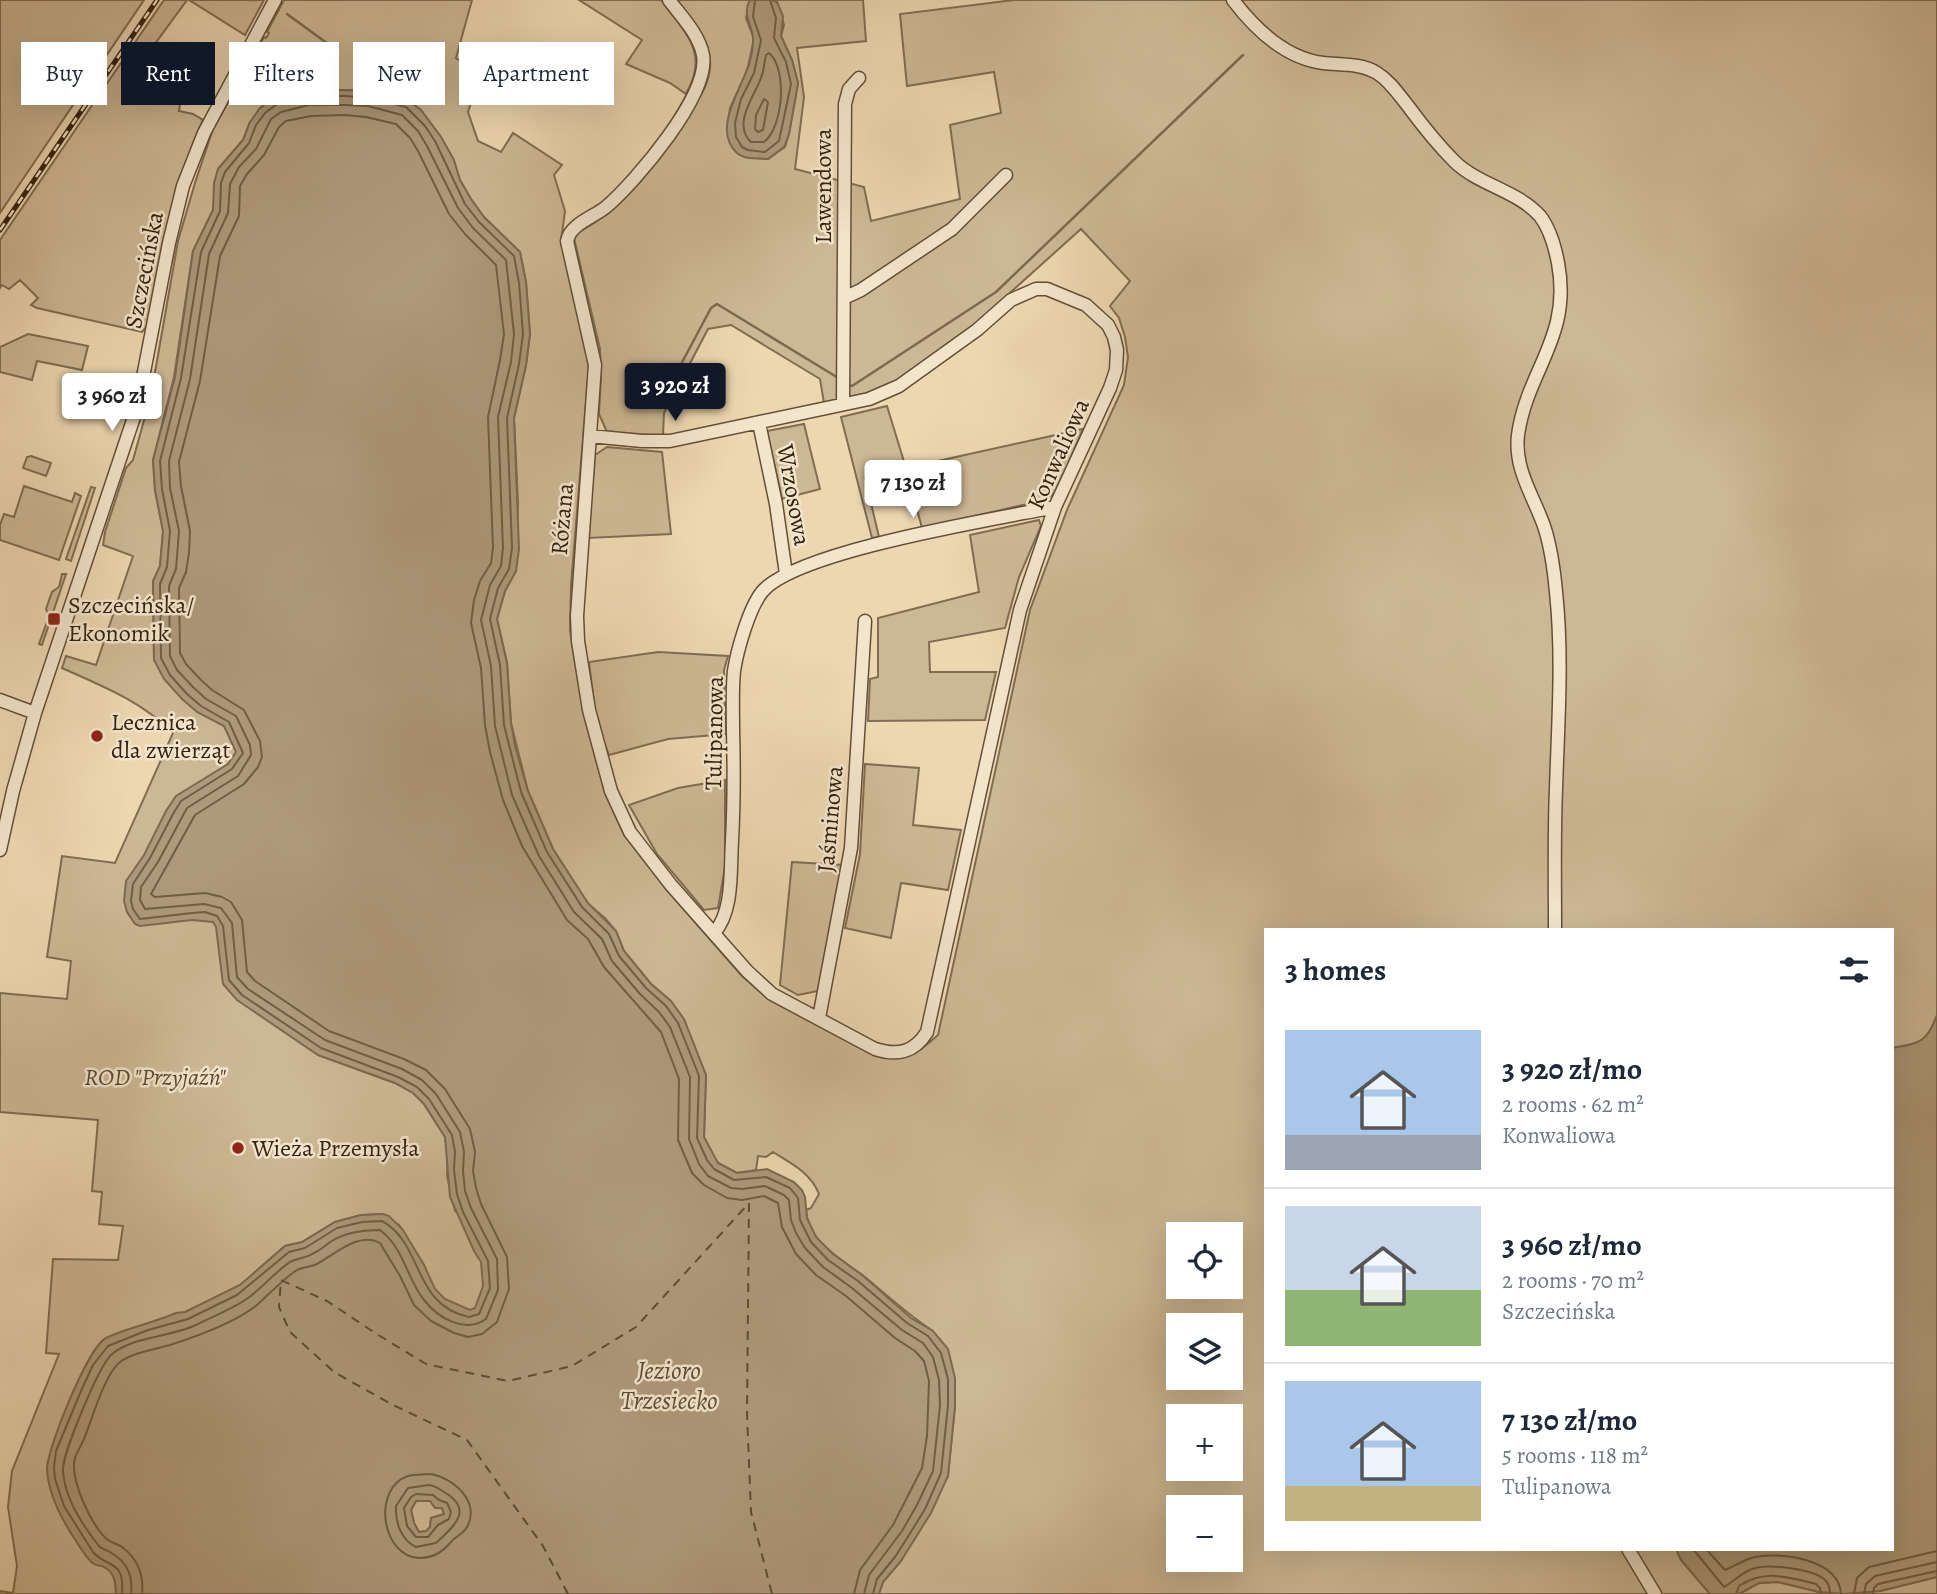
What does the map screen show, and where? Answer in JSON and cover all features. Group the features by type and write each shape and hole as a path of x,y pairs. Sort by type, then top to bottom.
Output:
{"street":[{"name":"Szczecińska","path":"0,849 35,713 134,417 183,186 208,125 275,0"},
{"name":"Różana","path":"669,0 699,44 704,64 699,86 645,168 605,208 574,228 568,236 594,356 595,374 577,616 578,641 589,710 611,791 630,832 671,885 747,971 772,993 818,1018"},
{"path":"1233,0 1253,23 1289,52 1315,62 1352,65 1376,72 1394,89 1456,163 1477,178 1527,205 1538,215 1546,225 1556,253 1561,287 1558,323 1522,418 1517,446 1520,471 1537,508 1549,545 1557,598 1560,717 1556,792 1555,928"},
{"name":"Lawendowa","path":"843,404 845,104 849,89 859,78"},
{"path":"844,298 861,290 952,229 1006,175"},
{"name":"Konwaliowa","path":"590,436 665,442 869,399 898,386 976,330 1011,299 1036,289 1048,289 1086,305 1108,325 1117,350 1116,370 1055,507 1024,597 1011,645 927,1032 921,1041 907,1052 890,1053 818,1018"},
{"name":"Wrzosowa","path":"760,423 786,574"},
{"name":"Tulipanowa","path":"714,933 724,917 728,891 734,807 733,690 736,663 755,602 762,591 800,567 861,548 1055,507"},
{"name":"Jaśminowa","path":"818,1018 851,848 865,621"},
{"path":"0,700 35,713"},
{"path":"1630,1551 1656,1594"}],"green space":[{"path":"0,0 144,0 107,55 107,42 21,42 21,105 73,105 0,213"},
{"path":"164,0 187,0 156,42 135,42"},
{"path":"189,0 264,0 245,35"},
{"path":"284,0 472,0 456,58 459,60 459,105 470,105 468,112 478,141 501,152 513,133 562,165 554,175 565,211 561,241 589,365 571,585 570,630 583,711 605,793 624,835 666,889 742,976 768,999 873,1054 901,1058 915,1053 938,1035 1030,610 1067,510 1124,385 1128,357 1125,337 1119,318 1110,306 1130,281 1081,229 973,326 896,381 867,393 824,403 820,379 731,325 708,329 664,413 663,436 607,432 599,414 600,349 574,238 577,233 610,211 652,168 699,98 706,83 710,68 709,51 698,28 677,0 750,0 746,18 754,39 747,71 730,108 729,139 737,153 746,157 768,159 785,147 798,83 792,60 781,36 784,25 777,2 772,0 863,0 866,41 797,48 804,97 795,169 864,187 871,221 960,199 950,125 1001,113 994,72 907,86 900,14 1014,0 1937,0 1937,1015 1930,1031 1916,1043 1894,1048 1894,928 1264,928 1264,1551 1677,1551 1681,1560 1710,1594 879,1594 883,1582 901,1561 948,1476 955,1406 933,1331 832,1253 815,1235 806,1210 811,1208 819,1194 811,1180 800,1169 773,1152 766,1157 758,1156 756,1170 737,1173 718,1163 713,1157 704,1137 706,1075 671,1001 651,984 624,951 616,931 587,903 553,849 528,791 511,723 507,663 497,619 505,591 516,571 518,502 514,418 530,334 526,282 520,252 484,217 471,199 441,137 414,105 445,105 445,42 353,42 353,90 339,90 339,42 261,42 266,38"},
{"path":"579,0 661,0 686,33 695,55 693,80 686,94 670,83 626,64 642,40"},
{"path":"121,63 121,105 180,105 179,111 193,114 203,120 175,195 148,325 142,332 37,308 31,305 38,298 20,280 9,289 2,285 0,288 0,240 92,105 107,105 107,83"},
{"name":"ROD \"Przyjaźń\"","path":"229,100 229,105 280,105 250,122 243,140 218,169 213,210 193,251 174,377 153,460 155,490 163,531 160,566 153,582 154,660 250,723 199,897 318,1055 395,1083 413,1093 424,1104 445,1137 448,1153 447,1176 455,1211 467,1217 492,1288 456,1347 424,1265 399,1225 383,1214 361,1215 335,1222 302,1242 285,1246 254,1273 146,1594 0,1594 0,1591 13,1593 17,1566 8,1507 12,1471 59,1354 46,1353 53,1259 118,1260 123,1226 99,1224 102,1192 92,1191 98,1120 0,1112 0,993 67,999 71,961 47,957 62,856 115,863 173,733 134,703 62,668 66,656 96,665 133,556 103,545 105,532 126,468 133,460 151,395 178,241 213,129"},
{"path":"28,334 88,346 82,370 37,361 32,380 0,372 0,347"},
{"path":"887,406 906,468 865,478 879,537 872,538 841,417"},
{"path":"804,424 820,489 782,499 767,431"},
{"path":"1083,429 1057,491 1045,500 922,528 906,468"},
{"path":"607,447 662,452 671,534 588,538 595,455"},
{"path":"27,457 51,463 46,476 23,468"},
{"path":"24,486 72,502 75,493 81,496 59,560 0,540 0,525 4,514 14,517"},
{"path":"91,487 95,488 71,561 66,559"},
{"path":"1039,520 1041,526 1019,577 1005,628 929,642 930,672 996,672 985,720 868,721 870,679 878,677 878,618 979,592 970,535"},
{"path":"62,574 66,574 42,645 39,644 49,616 46,609 52,592 59,587"},
{"path":"658,652 728,656 724,670 726,734 668,739 609,755 597,727 589,662"},
{"path":"865,764 919,768 913,825 961,830 948,890 901,883 891,938 845,928 860,854"},
{"path":"725,780 725,867 718,908 704,910 657,854 629,805 678,788"},
{"path":"792,862 843,865 818,991 798,995 780,985"},
{"path":"416,1501 430,1501 442,1508 444,1514 431,1518 427,1531 419,1532 414,1523 411,1510"},
{"path":"1937,1577 1937,1594 1739,1594 1759,1583 1778,1582 1819,1592 1880,1591"}],"water":[{"path":"750,0 777,2 783,16 781,36 792,60 798,83 789,134 784,147 768,159 740,155 730,144 727,134 733,101 752,53 753,36 747,16"},
{"name":"Jezioro Trzesiecko","path":"339,90 353,90 353,105 414,105 441,137 471,199 484,217 520,252 526,282 530,334 514,418 519,549 516,571 505,591 497,619 507,663 515,746 528,791 553,849 588,903 616,931 624,951 651,984 671,1001 684,1019 706,1075 704,1137 718,1163 737,1173 767,1169 794,1182 805,1197 807,1218 816,1237 911,1318 933,1331 948,1349 955,1378 955,1406 948,1476 931,1513 901,1561 883,1582 879,1594 116,1594 111,1573 89,1559 56,1505 48,1478 49,1458 79,1378 98,1345 114,1334 185,1312 240,1285 285,1246 302,1242 335,1222 361,1215 383,1214 389,1216 403,1230 435,1289 445,1299 470,1310 475,1308 483,1286 481,1262 450,1197 445,1137 424,1104 413,1093 395,1083 318,1055 237,1000 223,984 216,927 213,922 192,920 140,926 135,924 127,912 124,901 126,881 144,855 176,796 228,764 236,752 224,726 197,712 182,699 164,679 154,660 153,581 160,566 163,531 155,490 153,460 175,377 193,251 213,210 214,183 218,169 243,140 250,122 264,105 339,105","holes":["416,1501 430,1501 435,1508 442,1508 444,1514 431,1518 430,1527 419,1532 411,1510"]},
{"path":"1937,1015 1937,1577 1880,1591 1844,1594 1819,1592 1778,1582 1759,1583 1739,1594 1710,1594 1681,1560 1677,1551 1894,1551 1894,1048 1921,1040 1930,1031"}],"waterway":[{"path":"249,0 256,0"},
{"path":"287,14 325,42"},
{"path":"848,384 852,386 996,292 1243,55"},
{"path":"663,398 711,308 717,304 840,379"}],"ferry route":[{"path":"568,1594 543,1546 467,1440 393,1405 334,1372 290,1332 279,1307 281,1280 327,1301 426,1364 508,1381 572,1366 636,1327 749,1203 747,1413 751,1512 772,1594"}],"railway":[{"path":"0,230 157,0"}],"place":[{"name":"Szczecińska/ Ekonomik","path":"54,619"},
{"name":"Lecznica dla zwierząt","path":"97,736"},
{"name":"Wieża Przemysła","path":"238,1148"}]}
